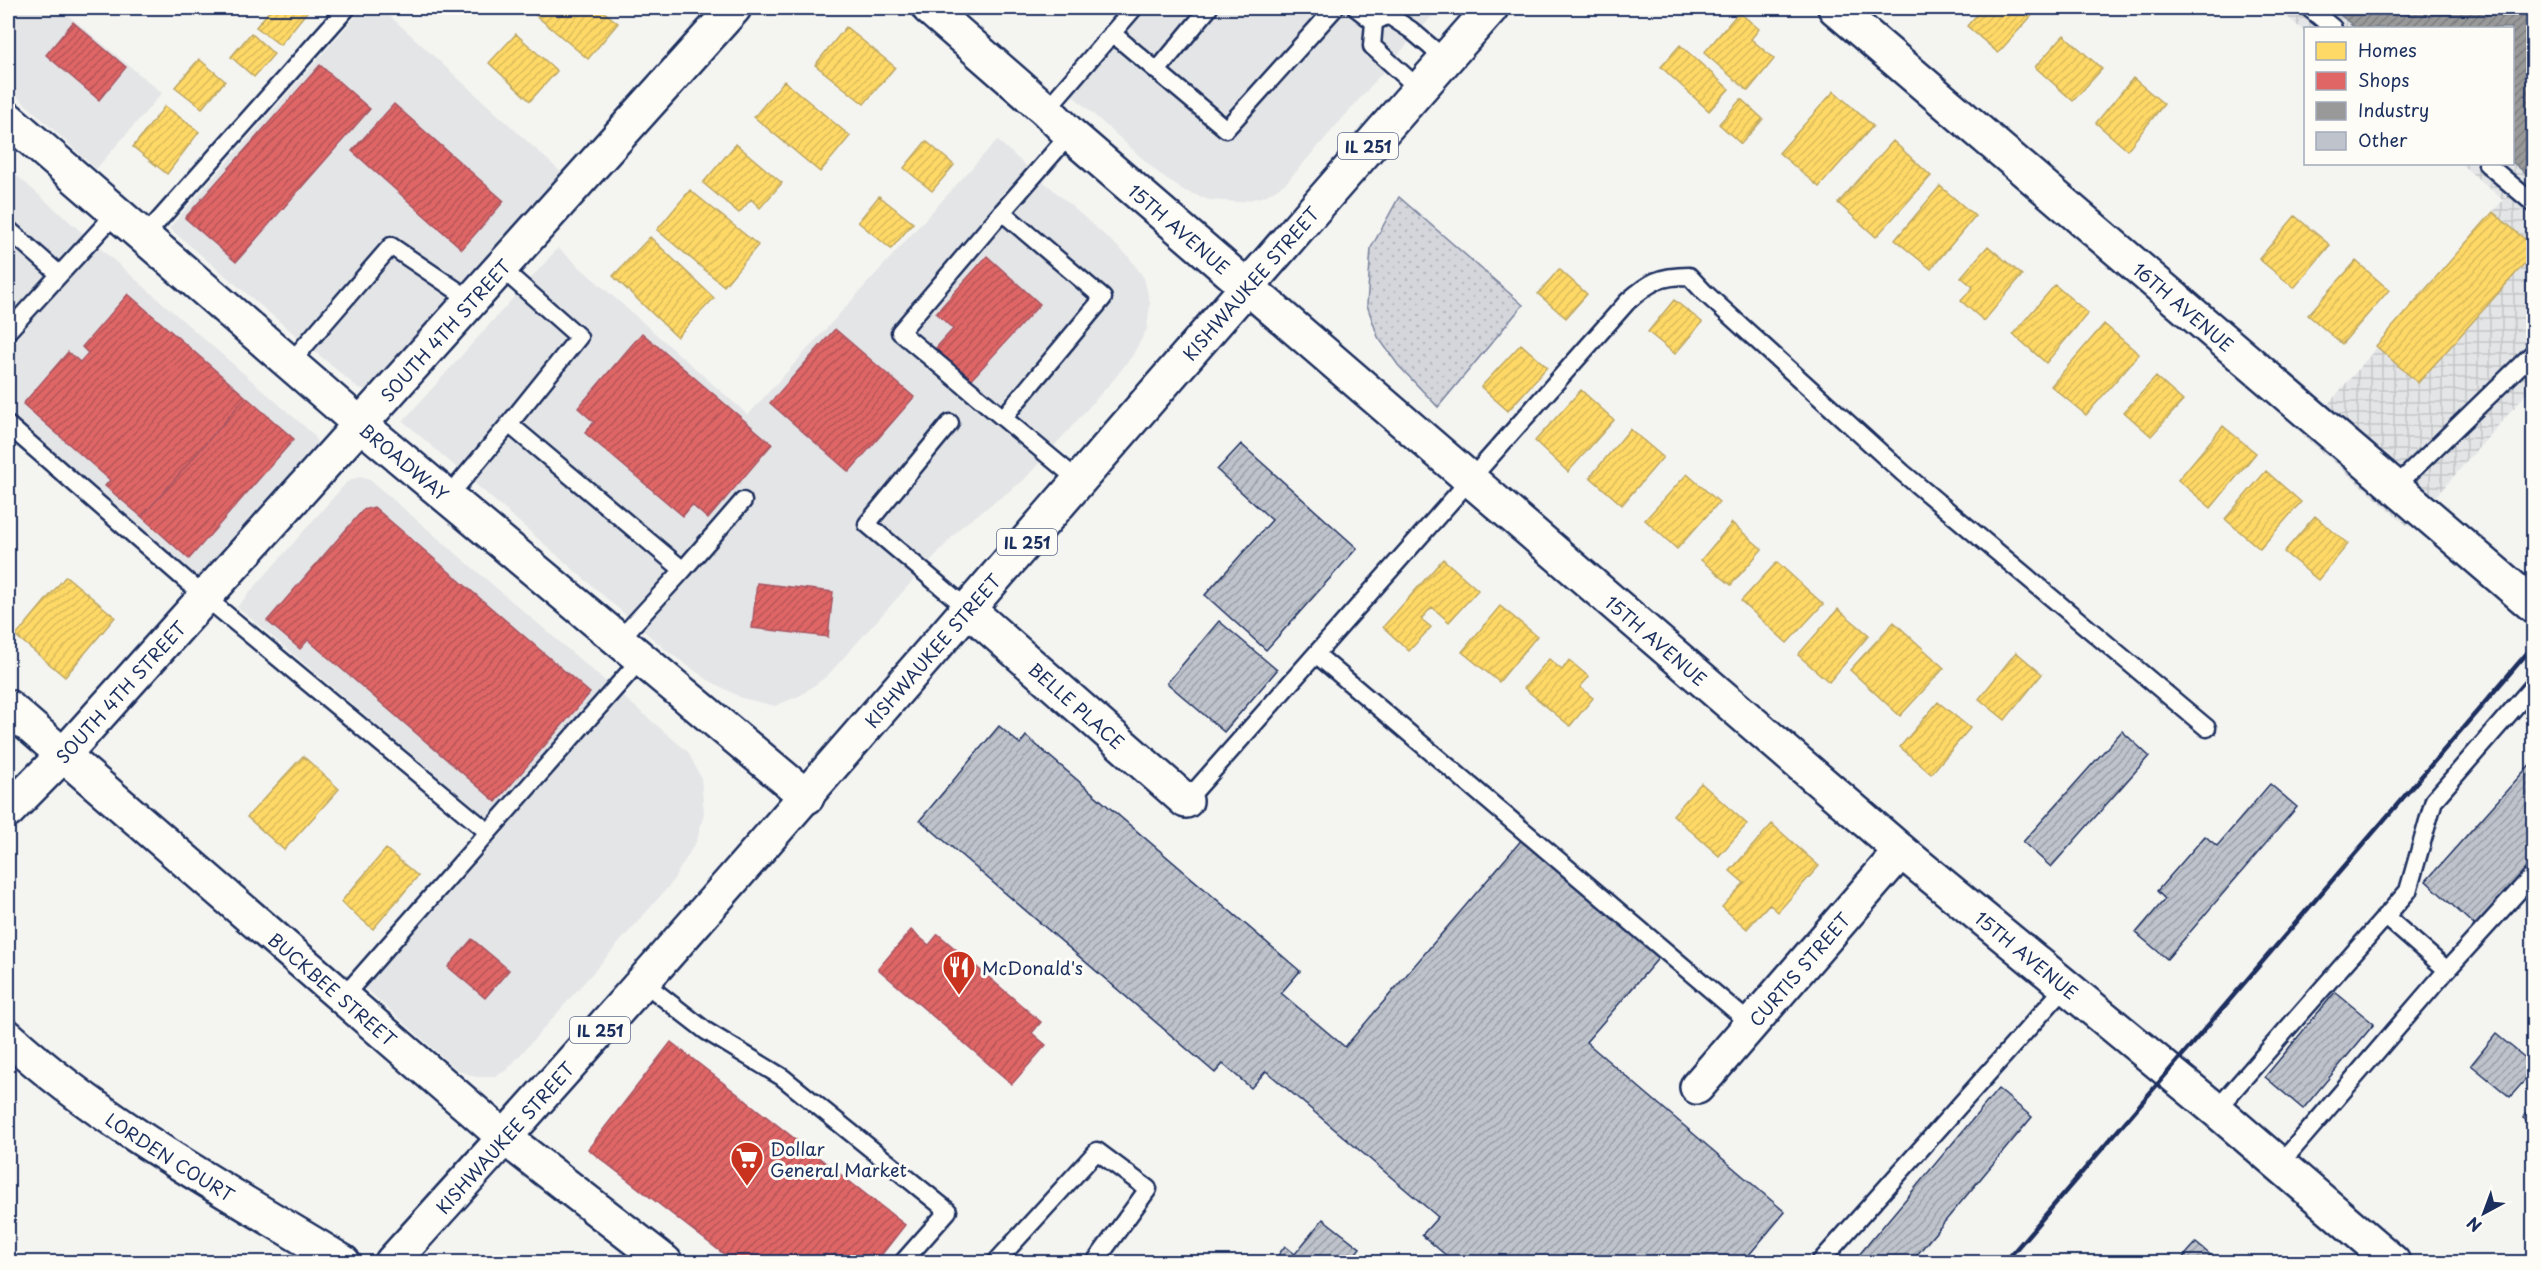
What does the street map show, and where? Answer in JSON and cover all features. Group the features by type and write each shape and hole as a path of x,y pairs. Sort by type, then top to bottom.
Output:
{"street":[{"name":"SOUTH 4TH STREET","path":"8,811 64,754 734,8"},
{"name":"15TH AVENUE","path":"929,8 1046,110 1070,134 1901,851 2216,1110 2393,1263"},
{"name":"KISHWAUKEE STREET","path":"392,1263 807,797 1246,286 1418,88 1491,8"},
{"name":"16TH AVENUE","path":"1834,8 2534,606"},
{"name":"BROADWAY","path":"8,119 360,424 807,797"},
{"name":"BELLE PLACE","path":"969,610 1186,801"},
{"name":"BUCKBEE STREET","path":"8,707 505,1138 665,1263"},
{"name":"CURTIS STREET","path":"1697,1087 1901,851"},
{"name":"LORDEN COURT","path":"8,1037 39,1065 120,1126 343,1263"}],"lane":[{"path":"144,237 347,8"},
{"path":"1046,110 1134,8"},
{"path":"1157,71 1209,8"},
{"path":"1112,33 1226,129 1335,8"},
{"path":"2309,8 2332,27"},
{"path":"1418,88 1372,46 1367,13 1388,15 1411,30 1445,59"},
{"path":"1070,134 900,332 1078,482"},
{"path":"2488,165 2534,204"},
{"path":"1002,212 1103,298 1003,418"},
{"path":"8,331 116,213"},
{"path":"8,229 59,274"},
{"path":"290,363 390,246 471,300"},
{"path":"448,497 579,337 501,268"},
{"path":"1186,801 1317,656 1628,301 1646,285 1666,276 1689,276 1903,473 2207,728"},
{"path":"2395,487 2534,352"},
{"path":"950,423 867,524 969,610"},
{"path":"509,424 683,570"},
{"path":"8,425 205,597 488,832"},
{"path":"343,997 488,832 630,650 683,570 743,501"},
{"path":"1317,656 1751,1024"},
{"path":"2216,1110 2408,891 2434,800 2534,685"},
{"path":"2280,1164 2447,970 2534,874"},
{"path":"2385,916 2447,970"},
{"path":"643,982 706,1031 782,1077 948,1211 903,1263"},
{"path":"1820,1263 2066,986"},
{"path":"996,1263 1098,1151 1149,1189 1095,1263"}],"shaded area":[{"path":"8,8 59,8 162,93 96,169 8,88"},
{"path":"363,8 381,8 564,175 370,390 358,388 169,228"},
{"path":"1146,8 1439,8 1286,183 1265,196 1239,202 1209,200 1185,191 1162,176 1071,94"},
{"path":"2277,8 2533,8 2533,386 2409,527 2302,435 2503,200 2462,165 2514,165 2514,27 2304,27 2304,31"},
{"path":"997,140 1128,256 1144,278 1150,303 1147,329 1132,356 1115,378 1023,481 962,526 827,676 801,695 775,706 742,698 708,680 667,651 403,421 558,248 748,415"},
{"path":"8,168 314,435 319,448 201,579 8,413"},
{"path":"1399,197 1523,305 1438,407 1398,365 1378,337 1367,305 1371,248"},
{"path":"359,477 370,480 688,752 701,778 704,813 697,840 670,885 507,1070 493,1077 476,1077 457,1070 364,987 504,832 237,607 347,482"}],"building: Homes":[{"path":"272,8 310,8 280,45 256,27"},
{"path":"527,8 599,8 618,23 588,59"},
{"path":"1983,8 2030,8 2035,12 1998,53 1967,26"},
{"path":"1739,12 1759,29 1751,39 1774,59 1748,91 1704,53"},
{"path":"846,27 895,67 864,104 815,65"},
{"path":"251,33 274,54 254,77 231,57"},
{"path":"516,34 557,71 530,101 489,63"},
{"path":"2064,35 2102,69 2073,101 2035,67"},
{"path":"1680,45 1729,89 1709,111 1661,67"},
{"path":"199,59 225,81 202,108 175,87"},
{"path":"2133,78 2164,104 2127,150 2096,123"},
{"path":"784,81 850,136 820,172 754,117"},
{"path":"1834,91 1873,126 1819,187 1779,153"},
{"path":"1741,99 1763,119 1741,144 1719,124"},
{"path":"165,106 199,132 167,174 133,147"},
{"path":"926,141 954,165 932,191 904,168"},
{"path":"1893,141 1931,176 1876,237 1838,203"},
{"path":"736,144 782,183 760,208 751,199 739,213 703,183"},
{"path":"1940,186 1975,216 1931,269 1895,240"},
{"path":"690,190 758,245 724,286 657,230"},
{"path":"879,196 913,223 891,249 858,222"},
{"path":"2493,212 2534,247 2534,253 2418,383 2376,346"},
{"path":"2295,216 2330,245 2294,288 2259,259"},
{"path":"650,237 714,298 677,337 613,276"},
{"path":"1988,246 2022,275 1984,321 1961,301 1973,287 1961,277"},
{"path":"2356,261 2389,290 2342,344 2308,315"},
{"path":"1559,269 1587,294 1566,318 1538,294"},
{"path":"2055,285 2088,313 2046,363 2013,334"},
{"path":"1674,300 1702,322 1675,354 1648,332"},
{"path":"2104,324 2139,354 2086,415 2051,386"},
{"path":"1521,344 1547,367 1508,411 1481,387"},
{"path":"2156,377 2183,401 2151,436 2124,412"},
{"path":"1581,390 1614,420 1568,472 1535,441"},
{"path":"2223,426 2256,453 2211,508 2178,480"},
{"path":"1630,429 1663,457 1622,505 1590,477"},
{"path":"2266,471 2301,502 2260,549 2225,519"},
{"path":"1687,474 1719,502 1677,549 1645,520"},
{"path":"2315,516 2348,544 2318,580 2284,552"},
{"path":"1732,523 1762,549 1731,585 1701,560"},
{"path":"1443,559 1478,590 1449,622 1432,607 1421,619 1431,627 1409,651 1383,627"},
{"path":"1777,562 1823,604 1787,643 1741,601"},
{"path":"66,576 115,617 65,677 16,636"},
{"path":"1500,606 1537,636 1499,682 1462,652"},
{"path":"1838,609 1869,635 1829,682 1798,655"},
{"path":"1894,622 1944,668 1900,716 1850,670"},
{"path":"2016,652 2042,674 2005,720 1979,699"},
{"path":"1549,659 1562,670 1569,660 1589,677 1580,687 1593,698 1570,726 1524,688"},
{"path":"1938,702 1970,728 1931,774 1900,747"},
{"path":"303,756 339,789 284,850 247,817"},
{"path":"1701,783 1747,824 1719,856 1673,815"},
{"path":"1772,824 1819,866 1778,912 1769,904 1747,929 1722,907 1744,883 1730,871"},
{"path":"386,849 418,876 373,929 341,902"}],"building: Shops":[{"path":"73,22 126,67 99,100 46,55"},
{"path":"320,65 370,109 236,262 185,218"},
{"path":"394,104 504,201 462,249 352,151"},
{"path":"987,256 1040,304 970,381 935,349 953,329 936,313"},
{"path":"128,294 246,397 142,517 105,486 110,480 23,404 68,352 80,362 88,353 82,347"},
{"path":"835,329 914,397 849,472 770,403"},
{"path":"642,333 772,444 708,519 692,505 683,516 585,433 594,422 578,408"},
{"path":"246,397 294,439 189,559 142,517"},
{"path":"374,507 590,693 496,802 308,640 300,649 267,621 363,510"},
{"path":"757,583 833,592 828,637 752,628"},
{"name":"McDonald's","path":"911,930 929,945 938,934 1041,1022 1032,1033 1046,1045 1012,1084 878,969"},
{"path":"472,939 509,970 485,998 448,967"},
{"name":"Dollar General Market","path":"671,1042 905,1225 876,1262 734,1262 588,1149"}],"building: Industry":[{"path":"2332,8 2534,8 2534,180 2514,164 2514,27 2355,27"}],"building: Other":[{"path":"1241,444 1357,548 1266,650 1205,595 1272,520 1217,470"},
{"path":"1219,621 1277,670 1224,732 1167,683"},
{"path":"999,726 1020,744 1026,736 1300,971 1281,993 1345,1047 1524,837 1661,955 1586,1042 1785,1212 1743,1262 1454,1262 1422,1235 1438,1217 1266,1071 1251,1088 1223,1064 1215,1073 920,820"},
{"path":"2122,731 2149,756 2051,867 2023,842"},
{"path":"2534,760 2534,860 2475,926 2426,881"},
{"path":"2270,784 2297,807 2167,959 2136,933 2165,899 2157,891 2205,836 2217,846"},
{"path":"2335,992 2374,1024 2303,1109 2265,1077"},
{"path":"2496,1034 2534,1065 2534,1070 2510,1097 2471,1065"},
{"path":"1998,1089 2032,1117 1911,1262 1853,1262"},
{"path":"2534,1106 2534,1127 2523,1118"},
{"path":"1323,1219 1360,1248 1349,1262 1273,1262 1285,1246 1295,1254"},
{"path":"2196,1243 2219,1262 2179,1262"}],"railway":[{"path":"2005,1262 2534,645"}],"place":[{"name":"McDonald's","path":"959,996"},
{"name":"Dollar General Market","path":"747,1187"}]}
